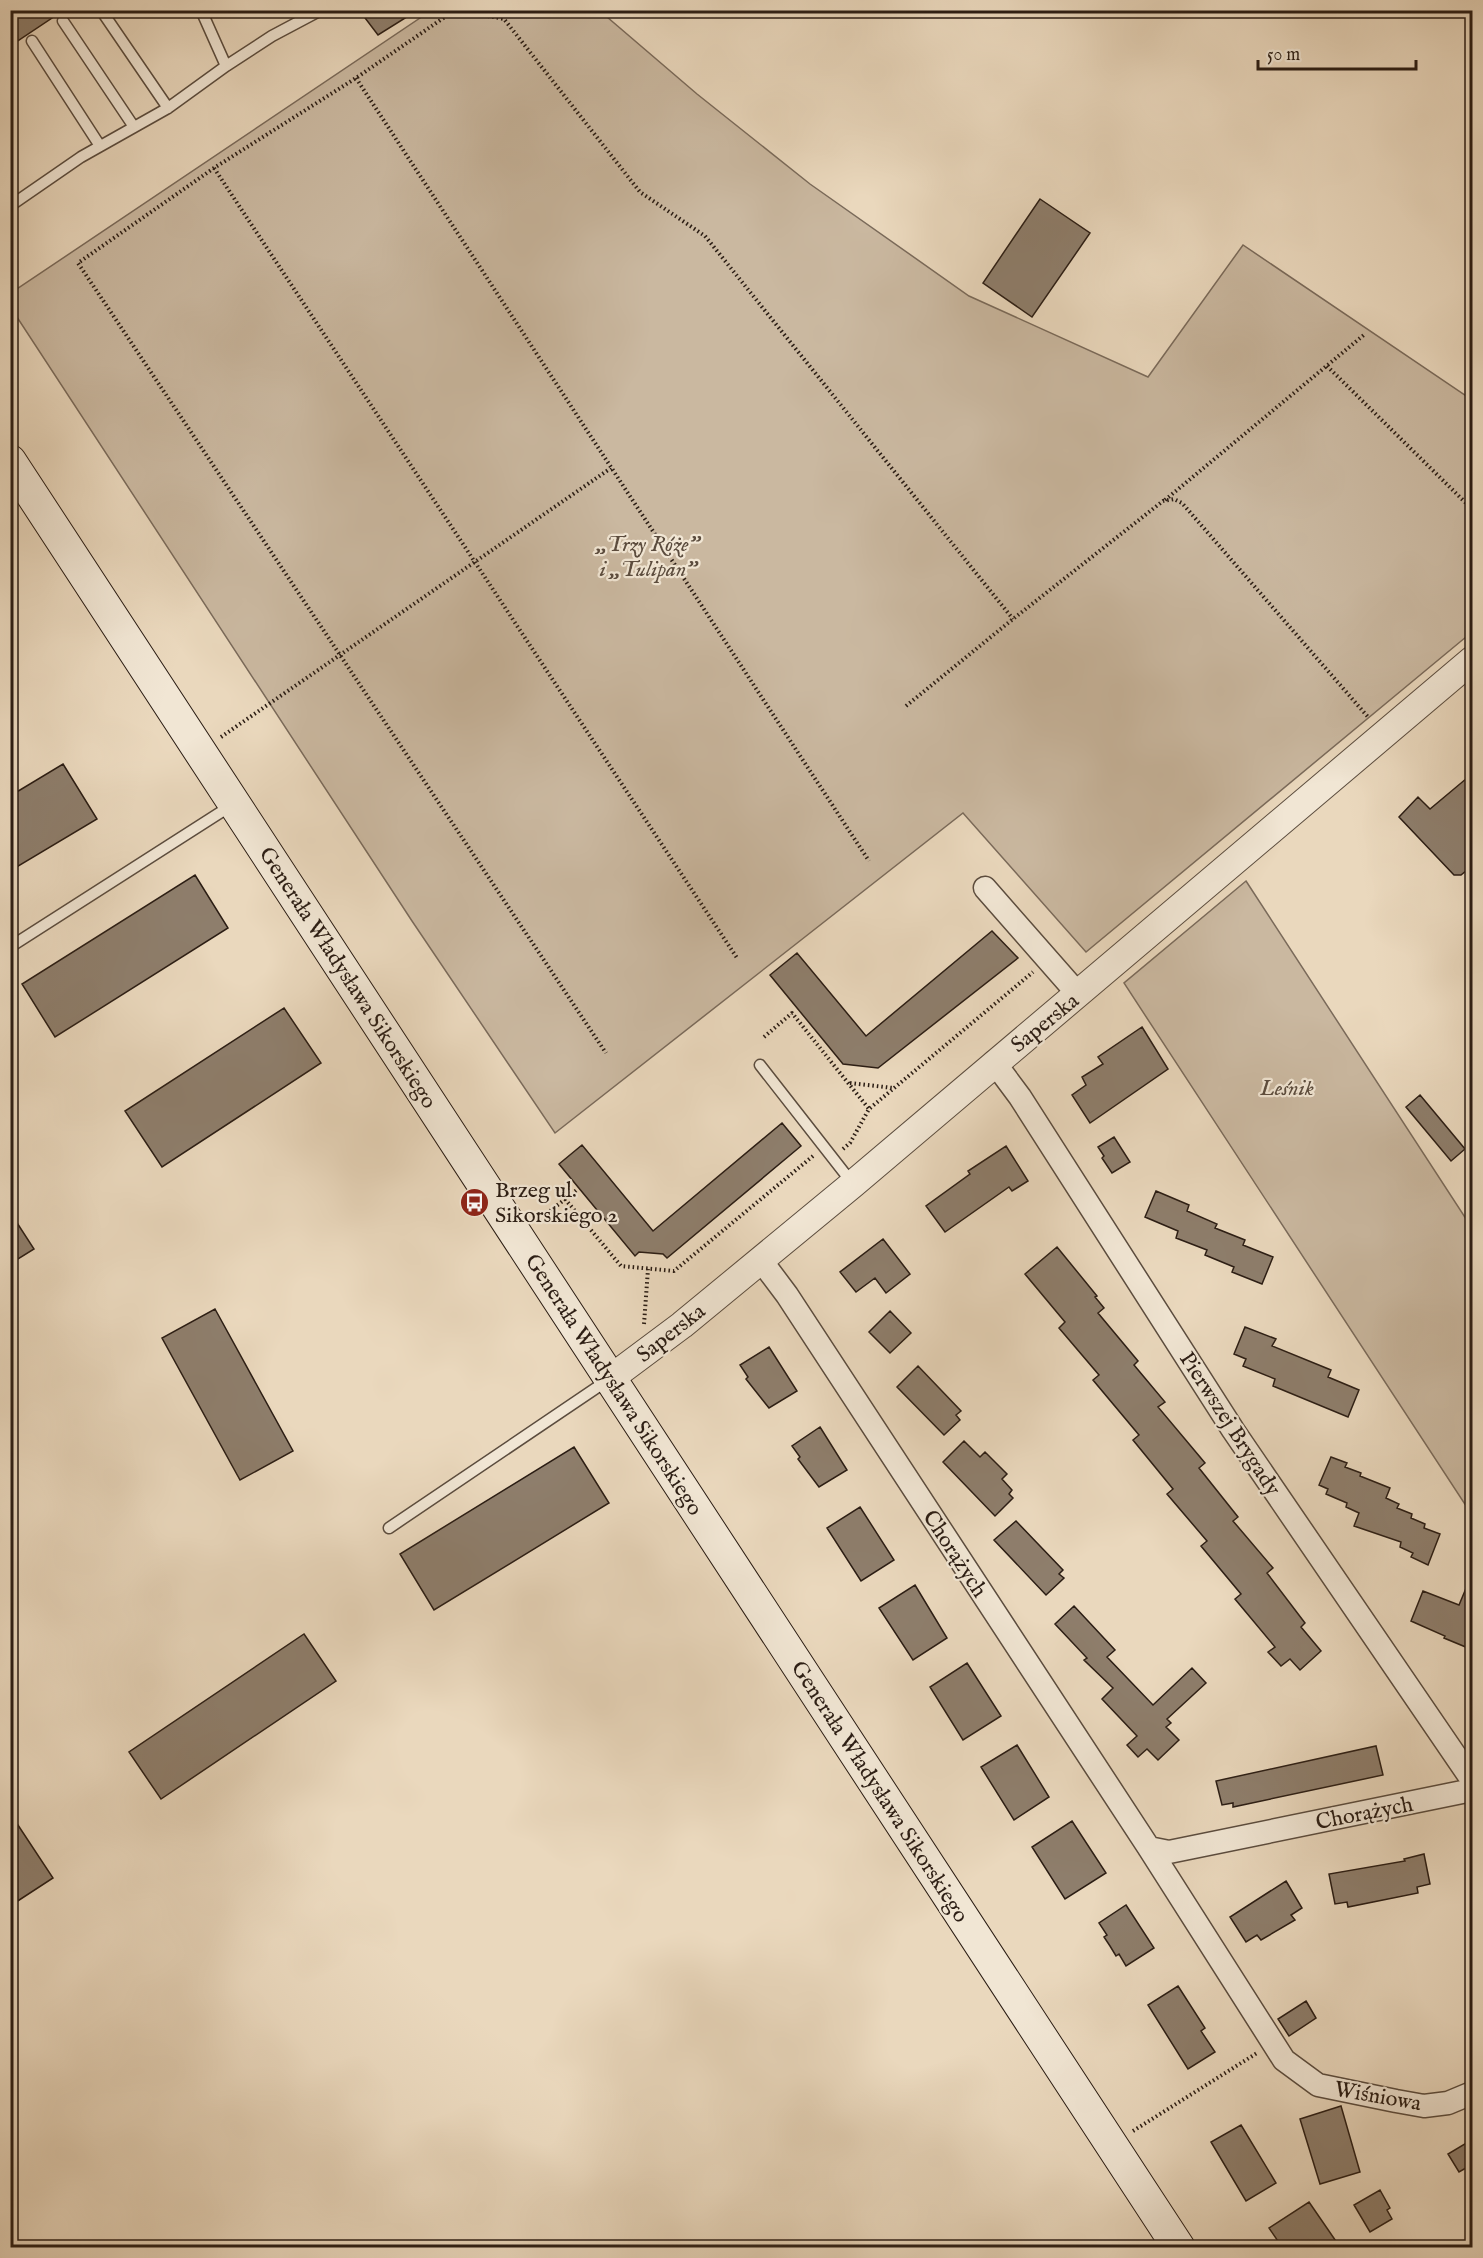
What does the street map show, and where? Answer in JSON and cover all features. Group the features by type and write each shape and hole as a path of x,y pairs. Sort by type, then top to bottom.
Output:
{"main road":[{"name":"Generała Władysława Sikorskiego","path":"10,461 1179,2247"}],"street":[{"name":"Saperska","path":"611,1378 682,1325 853,1184 994,1062 1078,994 1473,660"},
{"path":"985,888 1078,994"},
{"name":"Pierwszej Brygady","path":"994,1062 1020,1097 1233,1430 1473,1780"},
{"name":"Chorążych","path":"760,1259 787,1294 1149,1848 1284,2060 1318,2085"},
{"name":"Chorążych","path":"1149,1848 1169,1852 1473,1790"},
{"name":"Wiśniowa","path":"1318,2085 1424,2106 1448,2103 1473,2093"}],"lane":[{"path":"101,10 168,108"},
{"path":"201,10 226,66"},
{"path":"10,206 81,157 168,108 272,36 321,10"},
{"path":"63,21 134,127"},
{"path":"32,41 100,146"},
{"path":"10,947 190,834 235,803"},
{"path":"760,1065 853,1184"},
{"path":"389,1528 611,1378"}],"path":[{"path":"606,1053 78,263 214,168 356,78 456,10 504,19 640,192 705,236 1013,618"},
{"path":"356,78 869,861"},
{"path":"214,168 737,958"},
{"path":"906,706 1013,618 1164,501 1365,334"},
{"path":"1327,366 1473,508"},
{"path":"201,752 611,468"},
{"path":"1164,501 1174,499 1182,503 1383,735"},
{"path":"832,1156 850,1143 869,1109 1048,960"},
{"path":"764,1037 792,1013 869,1109"},
{"path":"849,1083 894,1088"},
{"path":"565,1199 621,1266 674,1271 824,1147"},
{"path":"542,1231 536,1222 578,1189"},
{"path":"644,1324 648,1269"},
{"path":"1133,2131 1273,2042"}],"green space":[{"name":"„Trzy Róże” i „Tulipan”","path":"432,10 600,11 697,94 810,184 969,296 1148,377 1243,245 1472,400 1472,632 1086,952 963,813 555,1133 412,921 11,308 11,293"},
{"name":"Leśnik","path":"1246,881 1472,1228 1472,1515 1124,983"}],"building":[{"path":"10,10 64,10 10,46"},
{"path":"359,10 418,10 378,35"},
{"path":"1040,199 1090,233 1032,317 983,283"},
{"path":"63,764 97,819 10,871 10,796"},
{"path":"1473,773 1473,865 1461,875 1454,875 1399,817 1418,797 1430,809"},
{"path":"195,875 228,928 55,1037 22,984"},
{"path":"992,931 1018,958 878,1068 843,1064 770,975 797,953 866,1036"},
{"path":"284,1008 321,1063 162,1167 125,1111"},
{"path":"1142,1027 1168,1069 1090,1123 1072,1095 1086,1085 1082,1077 1103,1064 1098,1057"},
{"path":"1420,1095 1465,1149 1451,1161 1406,1107"},
{"path":"782,1123 801,1146 667,1258 663,1254 639,1252 635,1256 559,1164 582,1145 653,1231"},
{"path":"1114,1137 1130,1162 1112,1173 1098,1147"},
{"path":"1006,1146 1028,1181 1012,1191 1009,1187 945,1232 926,1206 970,1174 968,1171"},
{"path":"1156,1191 1189,1205 1187,1211 1217,1224 1215,1228 1245,1240 1243,1245 1273,1257 1262,1284 1232,1272 1234,1267 1205,1255 1207,1250 1176,1238 1178,1231 1145,1217"},
{"path":"10,1212 34,1249 10,1264"},
{"path":"883,1239 910,1274 886,1293 875,1278 856,1292 840,1272"},
{"path":"1057,1247 1097,1296 1095,1297 1104,1308 1098,1313 1138,1361 1134,1365 1165,1402 1158,1407 1205,1463 1199,1468 1238,1517 1233,1521 1273,1568 1267,1573 1305,1623 1301,1627 1321,1651 1300,1670 1290,1659 1281,1666 1268,1652 1275,1647 1235,1599 1241,1594 1201,1546 1207,1541 1167,1494 1173,1489 1133,1440 1139,1435 1093,1380 1099,1375 1059,1328 1065,1322 1025,1274"},
{"path":"215,1309 293,1451 240,1480 162,1338"},
{"path":"890,1311 911,1333 890,1353 869,1332"},
{"path":"1245,1327 1276,1339 1272,1346 1331,1370 1328,1377 1359,1390 1348,1417 1273,1386 1275,1379 1243,1366 1246,1359 1234,1354"},
{"path":"769,1347 797,1391 769,1408 746,1379 748,1377 740,1365"},
{"path":"918,1366 961,1411 956,1415 960,1420 944,1435 897,1387"},
{"path":"820,1427 847,1470 819,1487 798,1459 800,1457 792,1446"},
{"path":"964,1441 980,1457 985,1452 1007,1474 1002,1479 1012,1490 1009,1494 1013,1498 995,1516 943,1462"},
{"path":"574,1447 609,1503 434,1610 400,1554"},
{"path":"1331,1457 1347,1463 1345,1467 1361,1473 1360,1476 1390,1488 1386,1498 1399,1504 1397,1508 1412,1514 1411,1518 1425,1524 1424,1528 1440,1534 1428,1565 1411,1557 1413,1553 1400,1547 1401,1542 1354,1526 1359,1513 1346,1507 1347,1503 1326,1494 1328,1489 1319,1485"},
{"path":"860,1507 894,1560 861,1581 827,1528"},
{"path":"1016,1521 1063,1570 1059,1574 1064,1578 1046,1595 994,1540"},
{"path":"1472,1574 1473,1650 1411,1621 1423,1591 1459,1605"},
{"path":"915,1585 947,1638 913,1660 879,1608"},
{"path":"1074,1606 1115,1650 1107,1657 1153,1705 1192,1668 1206,1683 1167,1719 1171,1723 1166,1727 1179,1740 1158,1760 1147,1749 1138,1757 1127,1745 1137,1736 1102,1699 1113,1688 1084,1660 1087,1658 1055,1624"},
{"path":"304,1634 336,1681 161,1799 129,1752"},
{"path":"967,1663 1001,1716 963,1740 930,1687"},
{"path":"1017,1745 1049,1797 1014,1820 981,1767"},
{"path":"1376,1746 1383,1775 1233,1807 1233,1803 1222,1805 1216,1781"},
{"path":"10,1813 53,1878 10,1906"},
{"path":"1072,1821 1106,1873 1065,1899 1032,1847"},
{"path":"1424,1854 1430,1884 1417,1887 1418,1893 1348,1907 1347,1902 1335,1904 1329,1874 1405,1861 1404,1859"},
{"path":"1286,1881 1302,1908 1291,1915 1295,1920 1261,1940 1257,1935 1246,1942 1230,1917"},
{"path":"1126,1905 1154,1948 1126,1966 1119,1954 1116,1956 1104,1937 1107,1935 1099,1923"},
{"path":"1178,1986 1205,2028 1201,2031 1215,2052 1188,2069 1148,2005"},
{"path":"1306,2001 1316,2018 1289,2036 1278,2019"},
{"path":"1341,2106 1360,2172 1320,2184 1300,2119"},
{"path":"1241,2125 1276,2183 1246,2201 1211,2142"},
{"path":"1473,2139 1473,2164 1459,2172 1448,2154"},
{"path":"1380,2190 1390,2208 1387,2210 1392,2219 1370,2232 1354,2205"},
{"path":"1309,2202 1340,2247 1282,2247 1269,2228"}],"place":[{"name":"Brzeg ul. Sikorskiego 2","path":"474,1202"}]}
